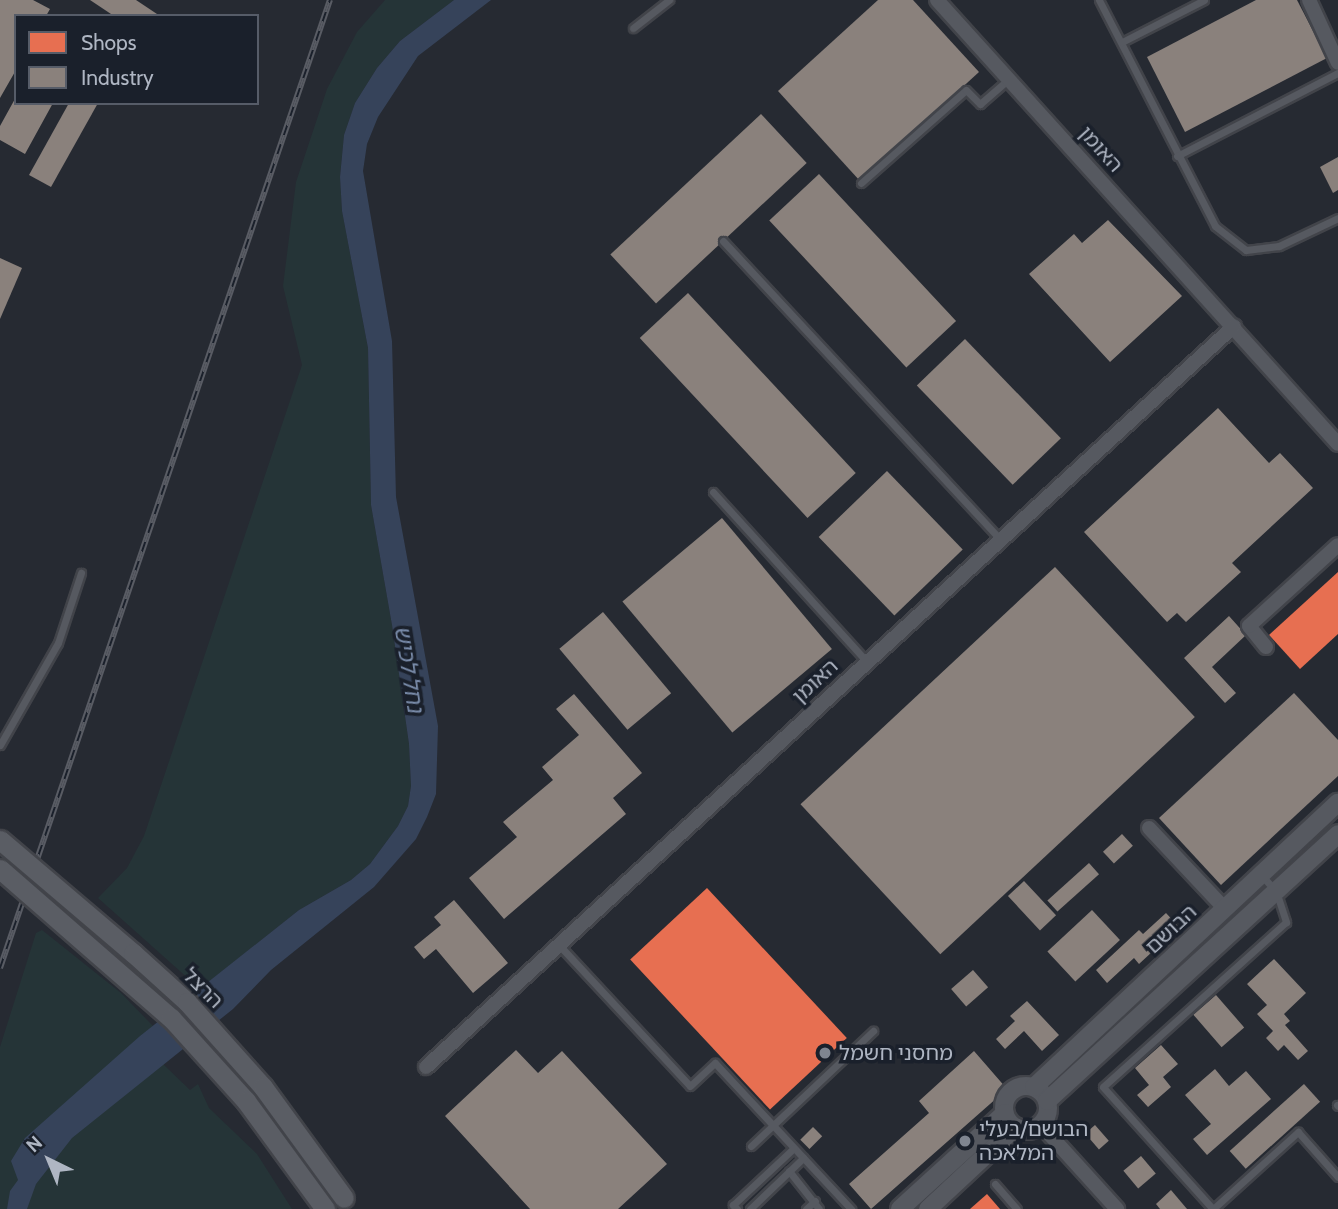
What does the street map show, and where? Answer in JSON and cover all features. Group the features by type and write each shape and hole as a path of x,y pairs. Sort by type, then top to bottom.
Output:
{"main road":[{"name":"הרצל","path":"0,840 133,953 187,1003 263,1087 344,1198"},
{"name":"הרצל","path":"0,869 119,969 179,1026 246,1101 325,1209"}],"street":[{"name":"האומן","path":"937,0 1338,444"},
{"path":"1309,0 1338,63"},
{"name":"האומן","path":"426,1067 1234,326"},
{"path":"1266,647 1249,626 1338,545"},
{"name":"הבושם","path":"1034,1087 1338,803"},
{"path":"1149,828 1226,910"},
{"name":"הבושם","path":"1047,1101 1338,834"},
{"path":"1022,1087 1034,1087 1047,1101 1047,1114 1040,1124 1028,1129 1010,1120 1004,1106 1011,1093 1022,1087"},
{"path":"900,1209 1010,1120"},
{"path":"928,1209 1010,1120"},
{"path":"1040,1124 1110,1207"}],"lane":[{"path":"633,28 669,0"},
{"path":"1099,0 1214,226 1247,250 1279,246 1338,218"},
{"path":"1122,42 1204,0"},
{"path":"1177,156 1338,73"},
{"path":"861,183 966,90 980,104 1009,79"},
{"path":"723,242 1001,540"},
{"path":"713,492 867,662"},
{"path":"0,745 58,643 81,573"},
{"path":"1262,875 1276,891 1286,922 1103,1087 1213,1209 1298,1132 1338,1177"},
{"path":"559,945 690,1086 715,1063 851,1209"},
{"path":"751,1146 873,1031"},
{"path":"735,1207 794,1148"},
{"path":"750,1209 803,1158"},
{"path":"789,1171 819,1209"},
{"path":"995,1184 1017,1209"},
{"path":"806,1209 815,1201"}],"shaded area":[{"path":"385,0 454,0 400,41 377,68 355,103 344,135 340,176 342,211 368,348 371,505 409,744 411,786 408,806 398,826 370,864 351,880 299,910 200,989 98,898 127,868 144,836 302,365 283,286 296,182 327,89 357,32"},
{"path":"42,930 121,993 153,1026 137,1039 190,1090 198,1084 209,1108 257,1154 292,1209 0,1209 0,1047 36,933"}],"water":[{"name":"נחל לכיש","path":"454,0 491,0 418,56 378,117 367,144 363,171 392,341 396,497 438,726 436,794 416,839 374,887 271,970 233,1009 72,1138 36,1184 27,1209 7,1209 10,1191 18,1180 11,1161 25,1138 140,1036 299,910 351,880 370,864 398,826 408,806 411,786 409,744 371,505 368,348 342,211 340,177 344,135 355,103 377,68 400,41"}],"building: Shops":[{"path":"1338,572 1338,634 1300,669 1269,635"},
{"path":"707,888 847,1038 770,1110 630,960"},
{"path":"987,1194 1000,1209 970,1209"}],"building: Industry":[{"path":"0,0 33,0 50,9 47,14 14,14 14,74 0,98"},
{"path":"90,0 136,0 157,14 111,14"},
{"path":"878,0 913,0 979,72 860,181 778,91"},
{"path":"1256,0 1297,0 1327,58 1185,132 1147,57"},
{"path":"14,101 14,105 52,105 25,154 0,140 0,126"},
{"path":"68,105 97,105 51,187 29,175"},
{"path":"761,114 807,163 656,303 610,254"},
{"path":"1338,157 1338,190 1333,193 1320,167"},
{"path":"819,174 956,321 906,367 769,220"},
{"path":"1108,220 1182,296 1110,362 1029,274 1074,234 1082,243"},
{"path":"0,258 22,268 0,319"},
{"path":"688,293 856,473 808,518 640,338"},
{"path":"965,339 1061,438 1013,485 917,386"},
{"path":"1218,408 1269,463 1280,453 1313,488 1232,563 1241,572 1186,622 1177,613 1167,622 1084,532"},
{"path":"887,471 963,549 894,615 819,537"},
{"path":"722,518 832,649 732,733 622,602"},
{"path":"1055,567 1195,717 940,954 800,804"},
{"path":"603,612 671,693 627,730 559,649"},
{"path":"1229,616 1246,635 1212,667 1236,693 1225,703 1184,658"},
{"path":"1294,693 1338,740 1338,776 1221,885 1159,818"},
{"path":"574,694 642,773 613,798 626,814 504,919 469,878 517,837 503,822 553,780 542,767 579,735 556,709"},
{"path":"1122,834 1133,846 1114,863 1103,852"},
{"path":"1089,863 1099,874 1057,912 1047,900"},
{"path":"1024,881 1056,915 1040,930 1008,896"},
{"path":"454,900 508,963 473,993 436,949 424,959 414,947 441,925 434,917"},
{"path":"1092,910 1120,940 1075,982 1047,952"},
{"path":"1166,913 1179,927 1139,964 1134,958 1107,983 1096,970 1139,930 1143,934"},
{"path":"1274,959 1306,993 1284,1014 1290,1021 1285,1025 1308,1051 1298,1060 1284,1045 1278,1051 1266,1038 1273,1031 1257,1014 1267,1005 1247,984"},
{"path":"973,970 988,987 966,1006 951,989"},
{"path":"1216,995 1244,1027 1222,1047 1193,1015"},
{"path":"1027,1001 1059,1035 1042,1051 1024,1031 1005,1049 996,1039 1015,1021 1010,1016"},
{"path":"1161,1045 1178,1064 1163,1077 1171,1087 1148,1107 1137,1095 1149,1085 1135,1068"},
{"path":"516,1050 538,1073 562,1051 667,1164 618,1209 530,1209 445,1116"},
{"path":"974,1051 1007,1089 871,1209 849,1184 929,1113 919,1101"},
{"path":"1215,1069 1229,1086 1246,1071 1271,1099 1207,1155 1193,1139 1211,1124 1185,1095"},
{"path":"1304,1084 1320,1102 1246,1169 1230,1151"},
{"path":"1095,1125 1109,1141 1099,1149 1085,1134"},
{"path":"813,1127 822,1136 809,1149 800,1140"},
{"path":"1141,1156 1156,1174 1138,1188 1123,1171"},
{"path":"1171,1190 1187,1209 1160,1209 1156,1204"}],"railway":[{"path":"0,968 330,0"}],"place":[{"name":"מחסני חשמל","path":"825,1053"},
{"name":"הבושם/בעלי המלאכה","path":"965,1141"}]}
